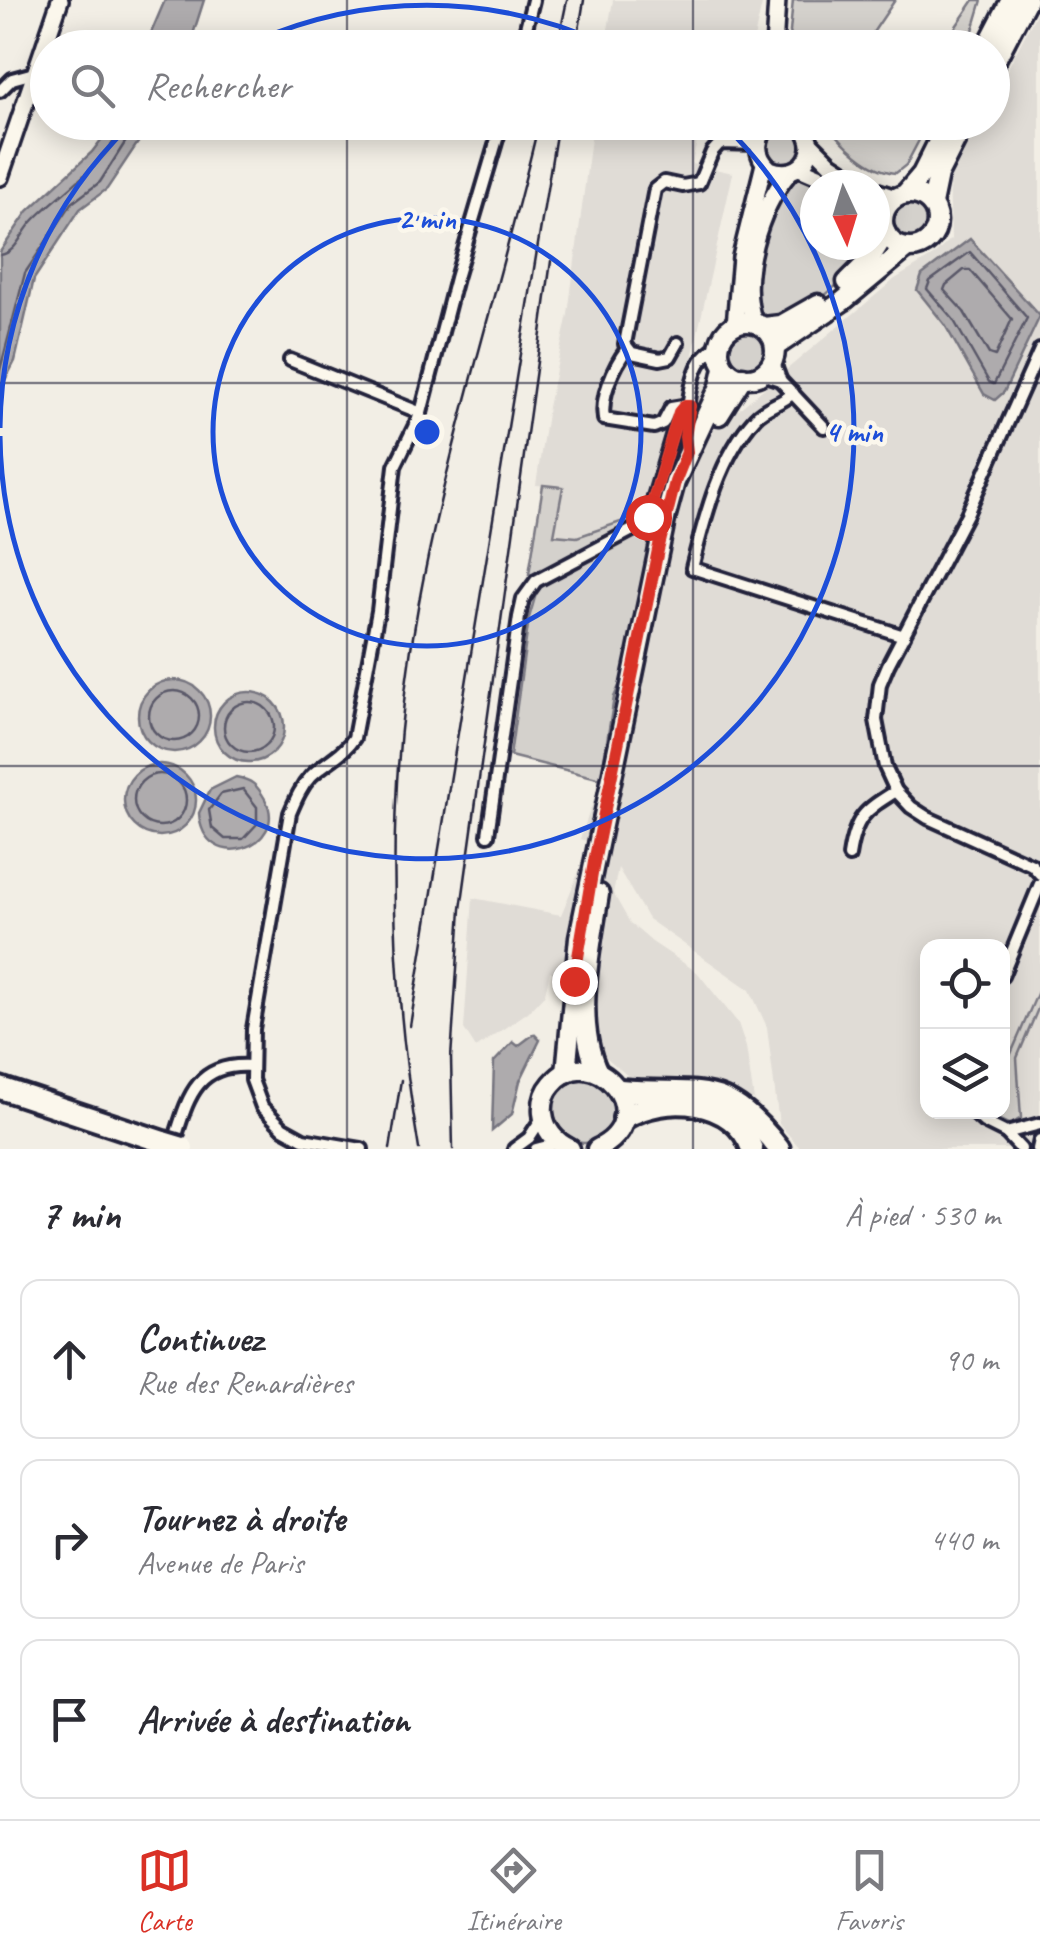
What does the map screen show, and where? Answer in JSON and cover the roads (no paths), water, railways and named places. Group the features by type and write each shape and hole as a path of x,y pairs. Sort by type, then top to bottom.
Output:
{"highway":[{"path":"0,1088 175,1147"},
{"path":"620,1090 721,1096 746,1111 780,1149"},
{"path":"0,1102 142,1149"},
{"path":"624,1118 651,1106 703,1106 732,1118 752,1149"}],"main road":[{"path":"49,30 60,0"},
{"path":"775,30 777,0"},
{"path":"995,30 1010,0"},
{"path":"1010,34 1028,0"},
{"path":"0,178 30,85"},
{"path":"759,140 764,164 742,257 751,325 770,360"},
{"path":"751,325 749,296 759,228 772,196 809,158 810,140"},
{"path":"890,206 922,174 939,140"},
{"path":"603,1148 618,1134 624,1118 620,1090 598,1072 587,1042 590,961 604,863 680,501 699,453 742,377 770,360 907,248 922,245 934,234 938,219 932,204 938,175 955,140"},
{"path":"811,144 841,170"},
{"path":"764,164 775,172 800,173"},
{"path":"890,194 920,196 932,204"},
{"path":"890,238 907,248"},
{"path":"566,1073 575,963 590,877 666,516 687,452 720,386 724,368 719,344 726,332 751,325 782,324 831,296 869,260"},
{"path":"724,368 742,377"},
{"path":"564,1146 547,1129 543,1117 545,1096 566,1073 598,1072"}],"street":[{"path":"526,30 533,0"},
{"path":"0,91 12,79 30,74"},
{"path":"362,1149 303,1139 283,1128 258,1099 250,1066 253,1029 290,812 312,774 347,749 354,738 382,578 395,466 422,413 497,140"},
{"path":"687,406 672,408 663,423 654,427 604,418 602,406 627,349 655,188 664,182 684,186 700,183 707,162 720,143 758,144"},
{"path":"627,349 666,359 678,343"},
{"path":"687,452 687,406 698,365 719,344"},
{"path":"1040,350 967,514 880,684 877,706 878,736 896,792 911,808 1032,865 1040,874"},
{"path":"290,360 422,413"},
{"path":"770,360 780,380 824,427"},
{"path":"793,392 756,415 734,448 707,513 692,568 904,636"},
{"path":"488,835 523,599 536,581 640,526 648,517 677,416 687,406"},
{"path":"371,557 384,558"},
{"path":"849,856 856,823 871,807 896,792"},
{"path":"1010,957 1040,884"},
{"path":"175,1147 189,1099 202,1079 218,1068 250,1066"},
{"path":"514,1149 529,1138 543,1117"},
{"path":"984,1119 1006,1133 1020,1149"},
{"path":"1006,1133 1040,1124"},
{"path":"1038,1149 1040,1140"},
{"path":"536,1149 564,1146"}],"water":[{"path":"165,0 204,0 194,30 152,30"},
{"path":"101,140 140,140 107,189 80,209 34,279 15,361 0,390 0,252 28,211"},
{"path":"970,239 1040,316 1004,392 995,400 984,394 945,325 917,290 922,275"},
{"path":"174,680 199,691 210,716 199,741 174,752 149,741 138,716 149,691"},
{"path":"249,692 263,694 274,702 282,713 282,741 274,752 263,760 249,762 235,760 224,752 216,741 214,727 216,713 224,702 235,694"},
{"path":"160,764 185,775 196,800 185,825 160,836 135,825 124,800 135,775"},
{"path":"236,777 257,787 270,816 257,841 243,848 228,849 215,845 204,833 199,813 210,790"},
{"path":"534,1034 540,1040 520,1081 512,1114 492,1131 494,1062 513,1042 518,1046"}],"railway":[{"path":"561,30 567,0"},
{"path":"579,30 584,0"},
{"path":"419,1149 401,1014 394,878 407,675 444,485 535,140"},
{"path":"410,1026 555,140"},
{"path":"453,1149 451,1058 461,909 551,261"},
{"path":"390,1149 401,1080"}]}
